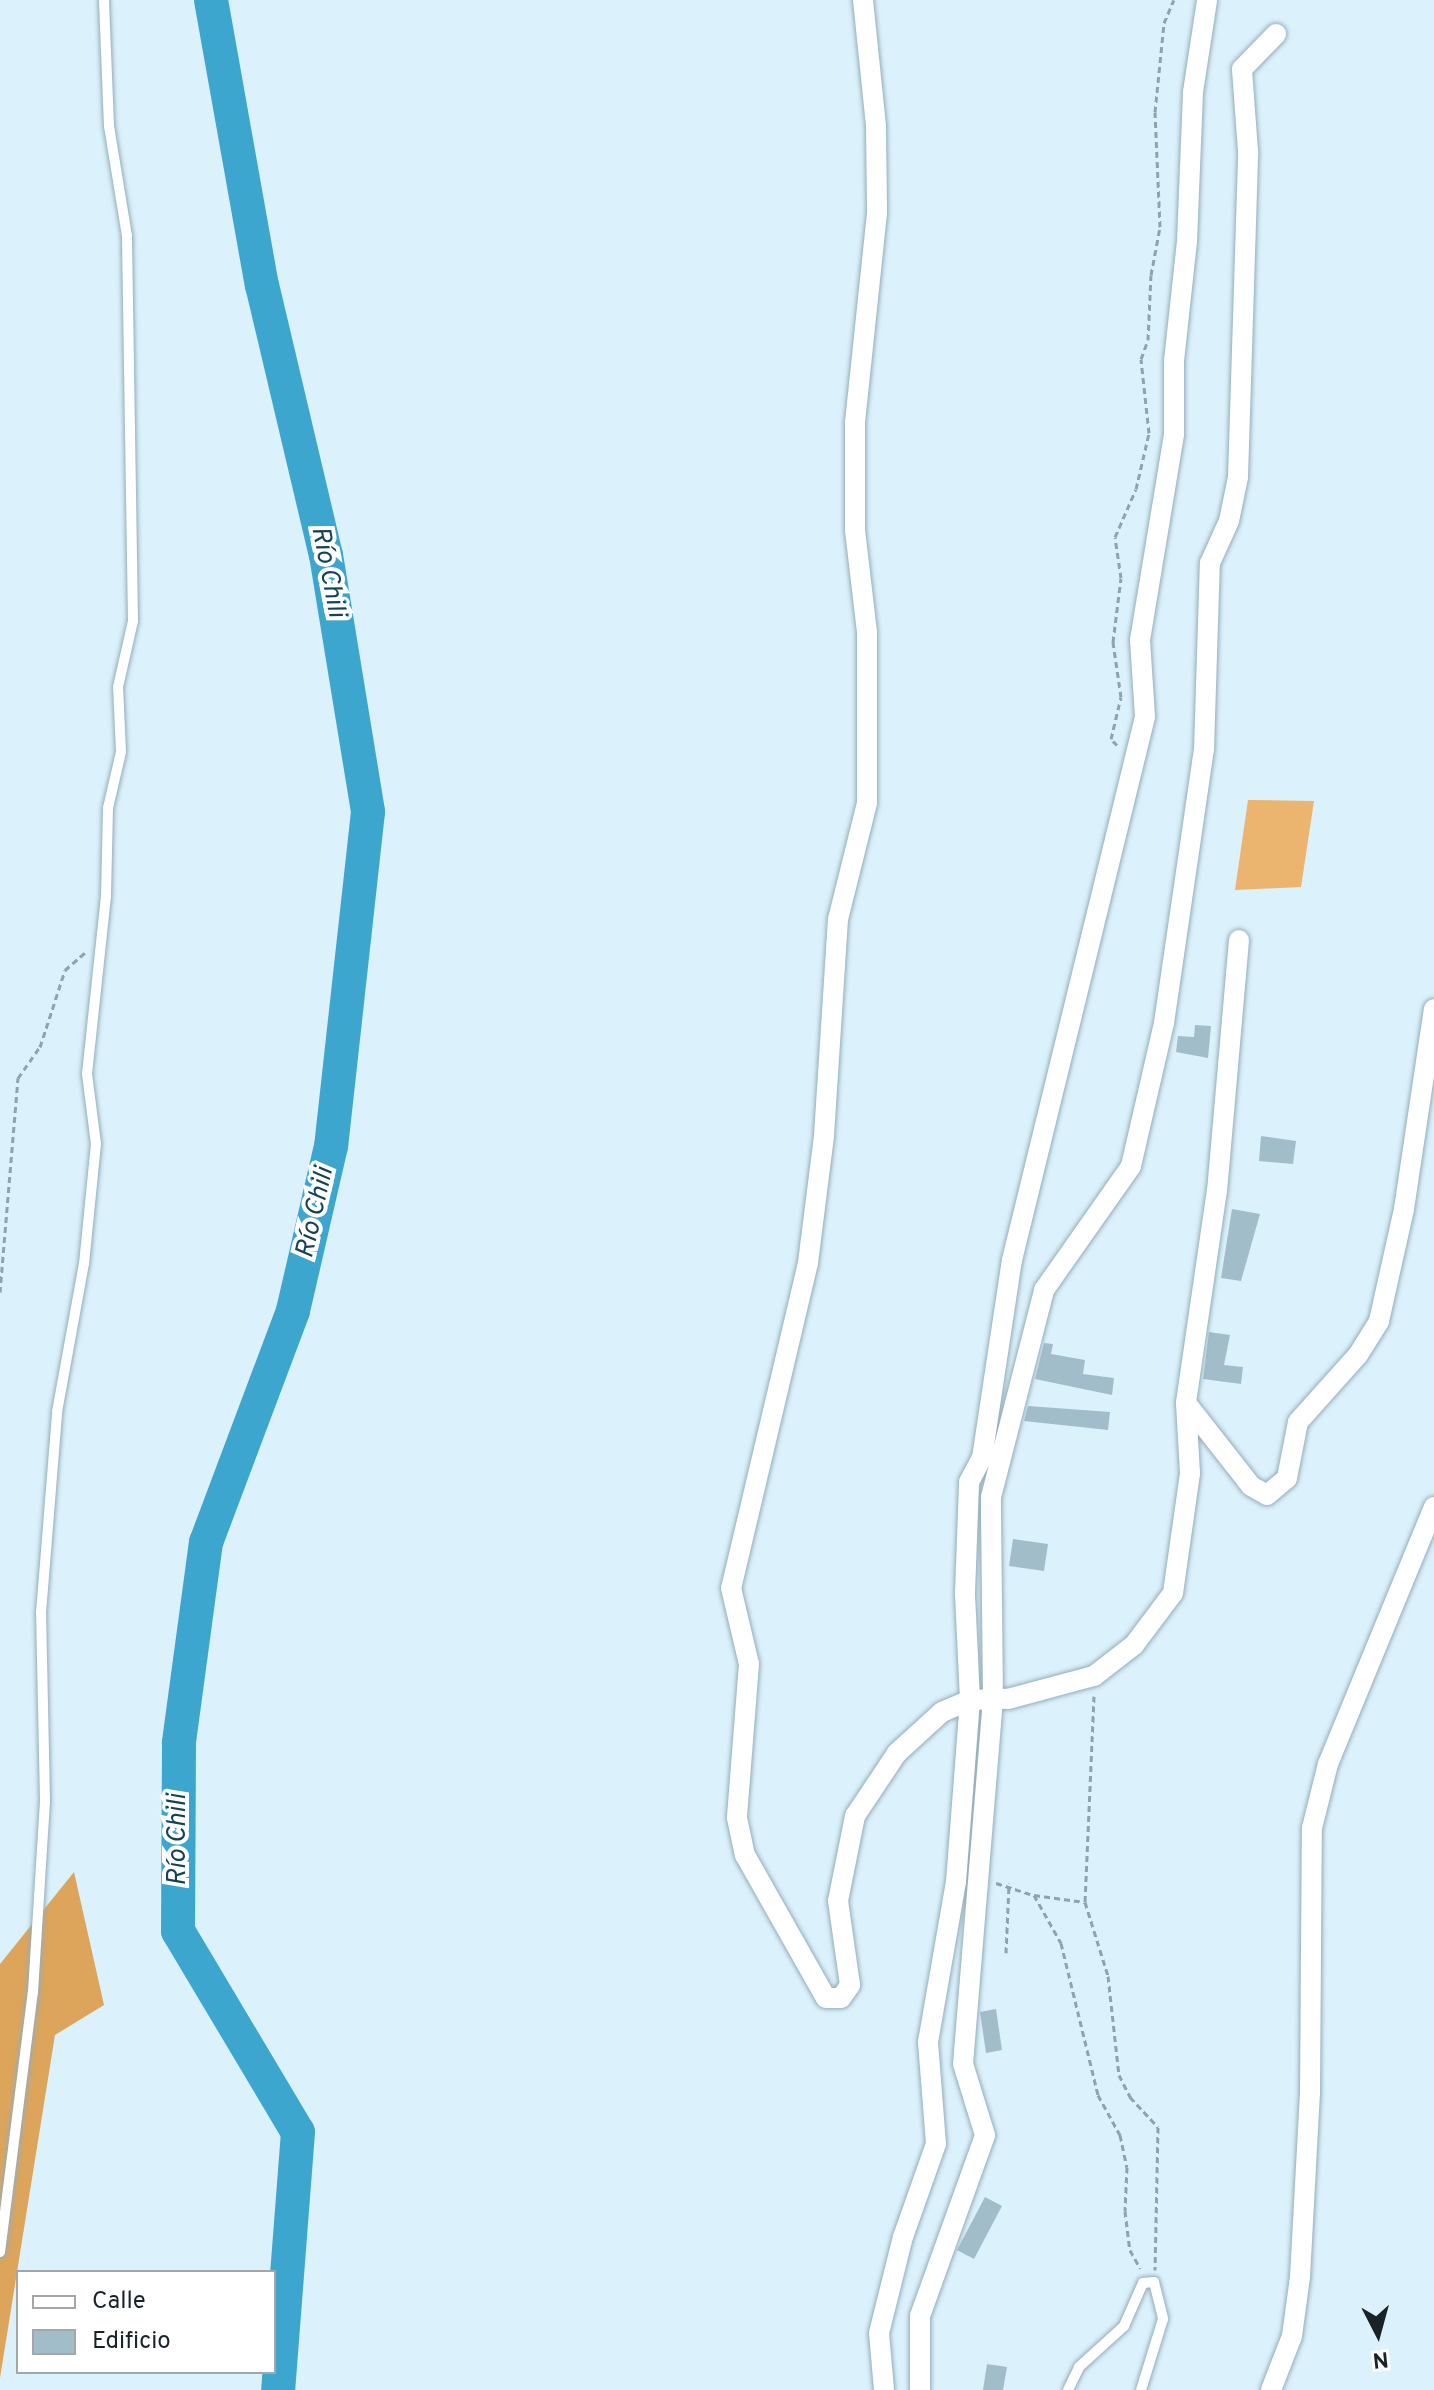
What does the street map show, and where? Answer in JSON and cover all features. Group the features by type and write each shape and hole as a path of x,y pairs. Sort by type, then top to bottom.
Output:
{"street":[{"path":"863,0 876,126 877,213 855,423 855,530 867,632 867,803 838,919 824,1136 808,1263 731,1588 749,1664 737,1818 745,1855 826,1998 841,1998 850,1985 838,1901 855,1816 912,1736 942,1712 970,1700 993,1699 1094,1676 1134,1645 1173,1593 1190,1473 1186,1403 1217,1190 1239,940"},
{"path":"884,2390 877,2357 886,2299 934,2157 928,2042 956,1882 970,1700 965,1593 969,1482 982,1458 1012,1260 1145,717 1140,640 1174,434 1174,361 1187,242 1193,92 1207,0"},
{"path":"920,2390 920,2316 983,2149 985,2135 963,2064 993,1699 991,1497 1044,1290 1131,1166 1164,1023 1204,750 1210,563 1229,521 1238,477 1248,151 1242,69 1276,34"},
{"path":"1186,1403 1251,1486 1267,1495 1281,1488 1298,1422 1358,1355 1379,1321 1404,1209 1434,1009"},
{"path":"1271,2390 1292,2336 1300,2277 1310,2094 1312,1828 1328,1764 1434,1507"}],"lane":[{"path":"0,2252 33,1992 45,1801 41,1613 56,1428 84,1264 96,1144 87,1074 98,942 106,896 108,808 121,752 118,687 133,621 134,496 127,236 109,126 104,0"},
{"path":"1068,2390 1079,2367 1124,2326 1143,2283 1154,2282 1163,2319 1141,2390"}],"path":[{"path":"1135,759 1111,739 1121,697 1113,642 1121,578 1115,537 1136,489 1149,433 1147,380 1141,359 1148,340 1151,275 1160,227 1155,112 1164,23 1174,0"},
{"path":"0,1292 18,1078 40,1047 65,970 98,942"},
{"path":"1094,1676 1085,1902 1108,1976 1119,2075 1130,2097 1158,2127 1154,2282"},
{"path":"980,1883 1009,1883 1034,1895 1085,1902"},
{"path":"1006,1953 1009,1883"},
{"path":"1034,1895 1061,1943 1098,2095 1120,2135 1127,2167 1125,2211 1130,2250 1154,2282"}],"shaded area":[{"path":"1248,800 1314,801 1301,887 1235,890"},
{"path":"74,1872 104,2005 55,2035 0,2378 0,1964"}],"building":[{"path":"1195,1025 1211,1026 1208,1058 1176,1052 1178,1036 1194,1037"},
{"path":"1261,1136 1296,1141 1293,1164 1259,1161"},
{"path":"1232,1209 1260,1214 1241,1281 1221,1278"},
{"path":"1209,1332 1230,1335 1224,1365 1243,1367 1241,1384 1203,1379"},
{"path":"1044,1343 1053,1344 1051,1354 1085,1360 1083,1374 1114,1378 1112,1395 1035,1379"},
{"path":"1028,1406 1110,1412 1108,1430 1024,1421"},
{"path":"1013,1539 1048,1544 1044,1571 1009,1566"},
{"path":"996,2009 1002,2050 986,2053 980,2012"},
{"path":"985,2197 1002,2206 974,2259 957,2250"},
{"path":"987,2364 1007,2367 1003,2390 983,2390"}],"waterway":[{"name":"Río Chili","path":"211,0 262,285 326,555 368,812 331,1146 293,1311 206,1542 179,1743 178,1931 298,2132 278,2390"}]}
